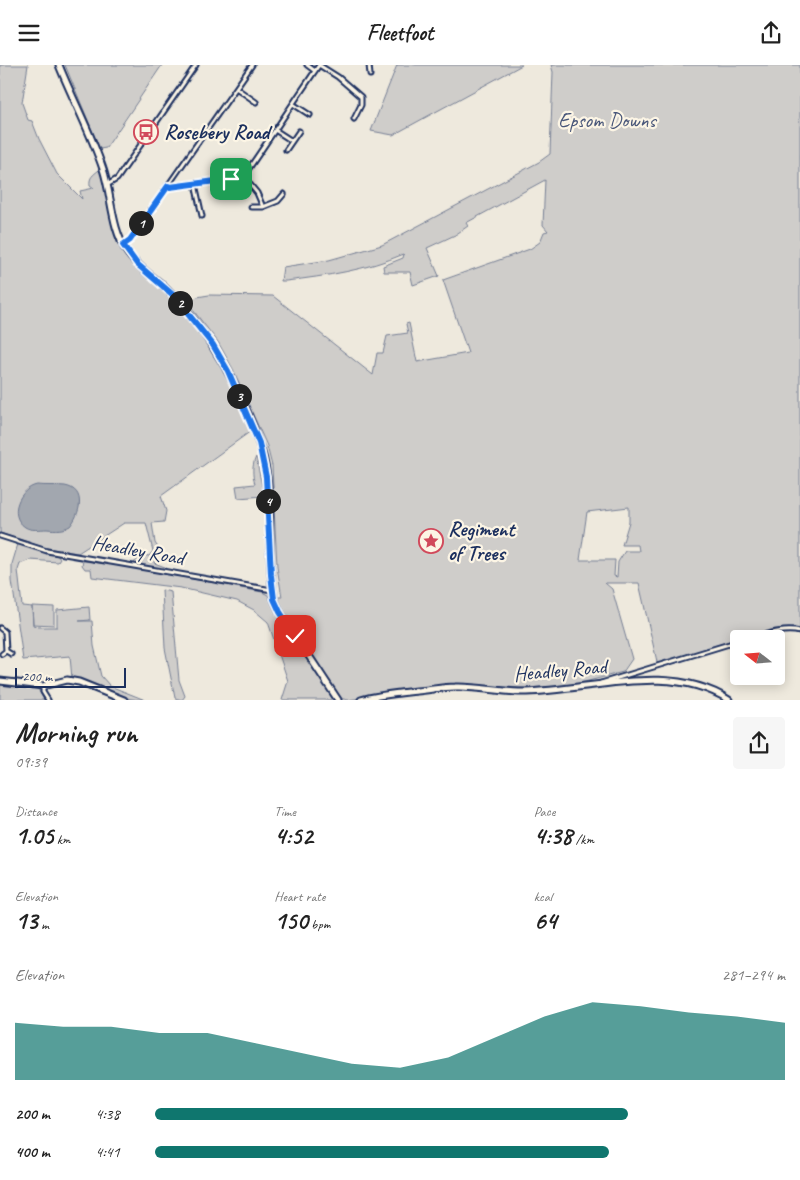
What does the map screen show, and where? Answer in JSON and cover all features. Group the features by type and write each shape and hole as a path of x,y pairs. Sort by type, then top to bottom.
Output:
{"street":[{"path":"59,65 97,152 108,185 123,245 137,264 172,294 206,335 222,361 244,406 259,443 265,468 272,590 280,612 338,700"},
{"path":"108,185 117,179 196,65"},
{"path":"123,245 130,240 252,65"},
{"path":"307,65 315,71"},
{"path":"168,186 195,184 242,176 319,65 338,77 361,97 362,102 354,119"},
{"path":"369,65 370,75"},
{"path":"236,88 256,102"},
{"path":"293,104 310,115"},
{"path":"275,130 292,141"},
{"path":"286,150 299,131"},
{"path":"242,176 257,193 263,207"},
{"path":"195,184 202,216"},
{"path":"251,207 263,207 278,201 284,194"},
{"name":"Headley Road","path":"0,536 47,551 272,590"},
{"path":"0,628 5,632 6,651"},
{"path":"785,631 793,630 800,632"},
{"path":"600,683 730,644"},
{"path":"2,654 6,651"},
{"path":"6,651 11,654"},
{"path":"0,681 43,686 67,680 79,682 124,700"},
{"name":"Headley Road","path":"361,700 455,687 525,692 566,689 600,683 646,681 691,684 704,687 729,700"},
{"path":"43,686 43,692 48,700"}],"green space":[{"path":"0,65 28,65 22,103 28,120 32,121 57,174 82,199 80,191 94,188 90,185 90,180 99,170 103,177 116,235 124,253 180,305 218,355 251,431 161,496 166,511 164,522 152,523 155,543 159,549 154,563 165,567 164,570 133,564 141,555 149,556 153,551 146,523 124,523 78,553 46,548 0,533"},
{"path":"65,65 162,65 106,148 100,149"},
{"path":"397,65 522,65 393,135 371,131"},
{"name":"Epsom Downs","path":"551,65 800,65 800,629 730,630 730,643 658,666 639,583 605,583 612,589 632,659 623,672 569,686 523,688 450,684 348,700 339,698 281,610 277,597 282,597 277,567 272,466 267,446 233,369 218,342 193,310 191,302 197,297 209,295 273,296 373,375 377,353 383,353 387,336 408,333 406,324 409,323 417,362 468,353 443,280 530,249 540,242 544,232 548,231 543,225 545,180 466,223 468,226 455,235 427,248 439,276 413,285 410,272 384,272 383,266 403,258 404,254 390,260 346,272 286,281 281,281 283,267 329,260 382,245 539,162 550,154 553,72","holes":["629,507 629,522 622,545 638,545 639,551 625,551 618,562 617,577 614,576 615,560 580,560 587,512"]},
{"path":"256,457 264,496 238,498 236,486 255,484 253,470"},
{"path":"18,544 58,556 60,559 58,562 30,560 20,564 18,570 22,606 32,607 33,625 38,627 57,627 57,610 89,607 90,620 79,621 92,621 94,646 101,676 110,686 145,700 117,696 72,679 70,656 23,660 12,581 12,564"},
{"path":"83,561 118,565 262,592 268,595 274,608 336,700 282,700 288,681 268,622 254,610 237,601 181,588 92,577 91,569 85,569 82,565"},
{"path":"162,590 171,592 179,680 185,696 182,700 175,698 165,648"},
{"path":"32,606 54,607 54,625 33,624"},
{"path":"0,683 38,689 44,700 0,700"}],"shaded area":[{"path":"37,485 65,486 72,488 76,492 79,497 79,509 70,526 59,529 33,529 25,527 20,522 16,509 21,496 25,491"}],"place":[{"name":"Rosebery Road","path":"146,132"},
{"name":"Regiment of Trees","path":"431,541"}],"route":[{"path":"231,179 168,186 130,240 123,245 137,264 172,294 206,335 222,361 244,406 262,451 265,468 272,590 280,612 295,636"}]}
